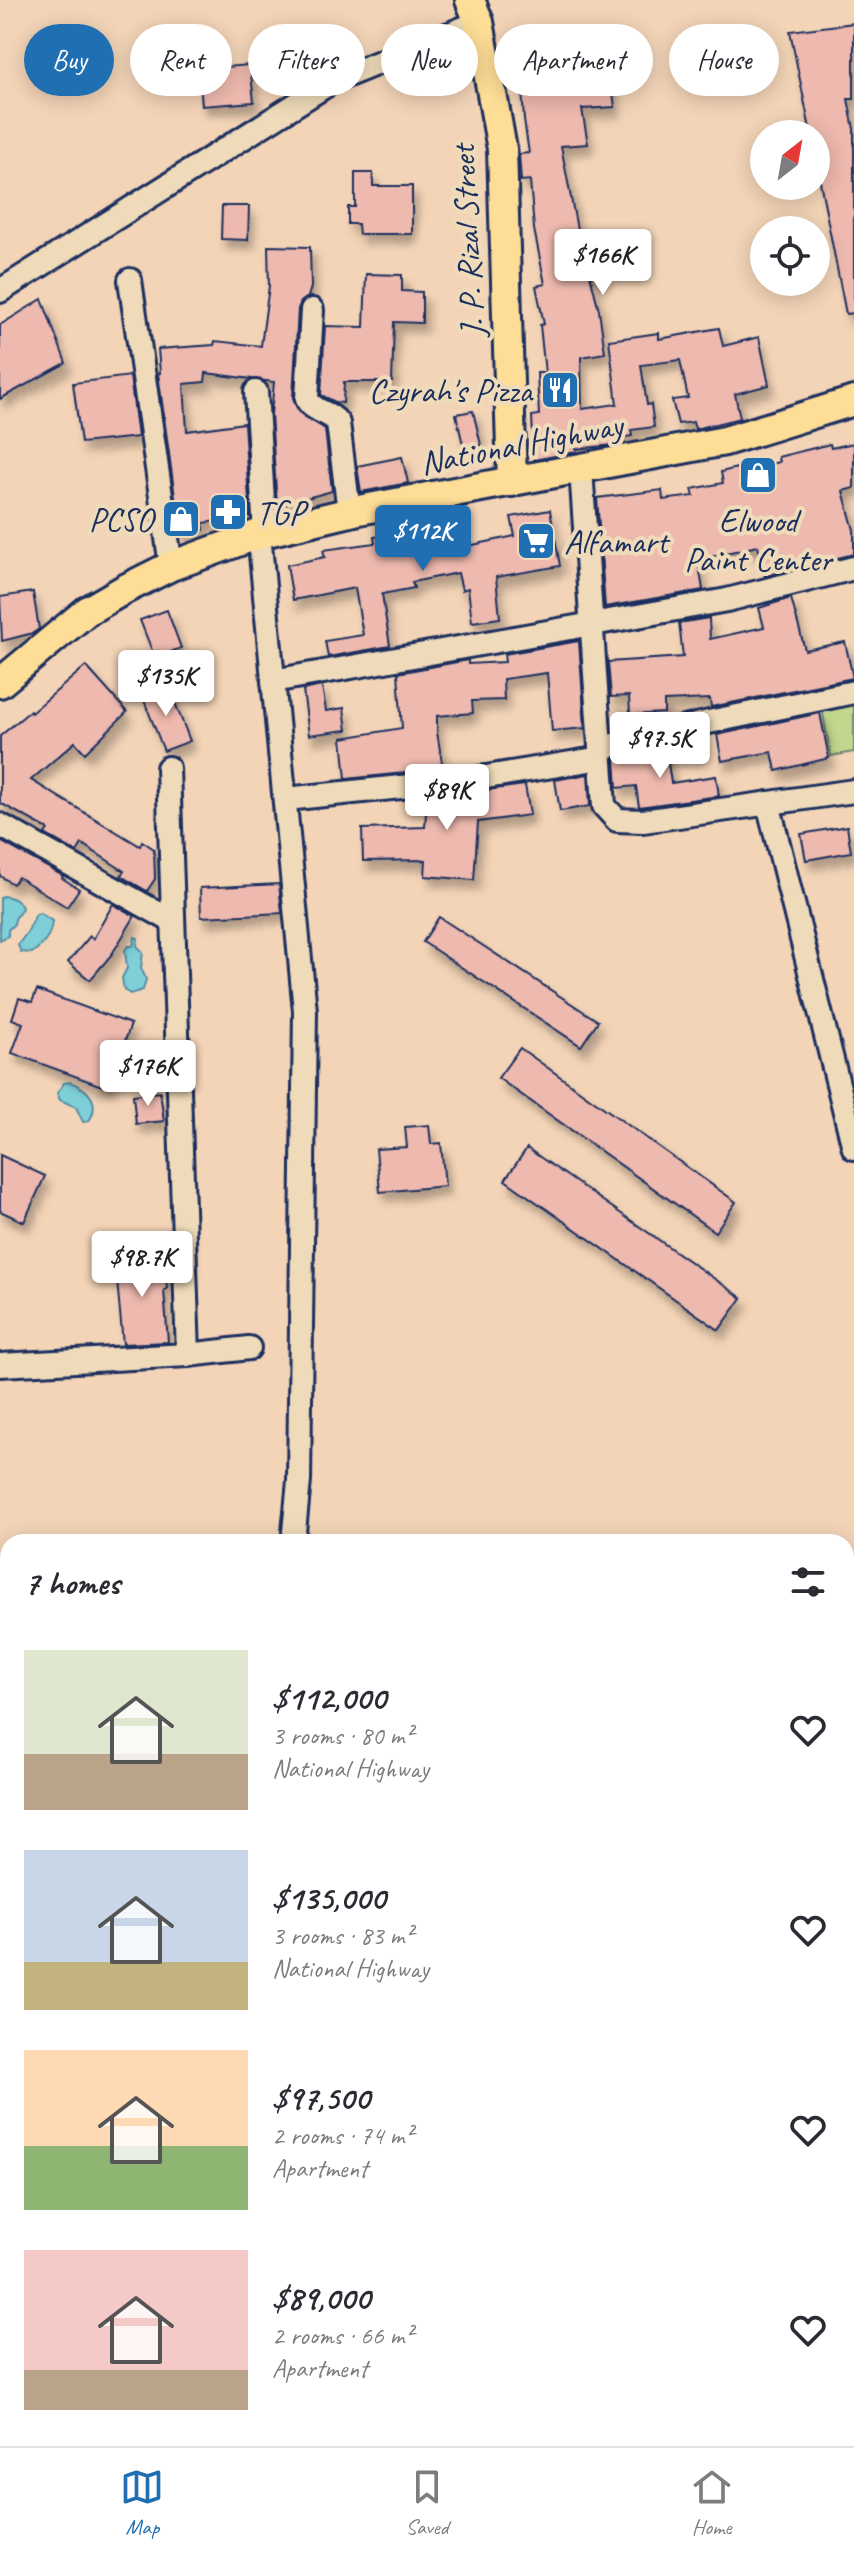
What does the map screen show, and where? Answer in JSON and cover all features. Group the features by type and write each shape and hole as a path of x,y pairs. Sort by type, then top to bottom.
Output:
{"main road":[{"name":"J. P. Rizal Street","path":"474,11 502,149 512,482"},
{"name":"National Highway","path":"0,683 87,611 125,589 171,566 262,533 349,512 725,441 854,401"}],"street":[{"path":"0,291 333,81 474,11"},
{"path":"130,280 171,566"},
{"path":"312,310 307,399 310,406 330,415 338,423 349,512"},
{"path":"256,392 273,681 305,1011 299,1481 294,1534"},
{"path":"581,469 604,806 617,820 643,821 854,791"},
{"path":"273,681 727,600 854,568"},
{"path":"286,799 468,780 601,753 709,722 854,692"},
{"path":"168,768 188,1355"},
{"path":"768,803 854,1148"},
{"path":"0,825 172,921"},
{"path":"0,1365 188,1355 249,1348"}],"green space":[{"path":"854,697 854,752 831,756 821,703"}],"water":[{"path":"3,896 17,901 22,908 8,930 8,936 0,940 0,898"},
{"path":"40,913 52,921 48,936 32,953 21,952 18,945 36,914"},
{"path":"135,937 138,938 137,946 143,952 141,968 146,979 143,990 130,994 124,990 122,978 127,968 125,950 133,946"},
{"path":"70,1082 83,1088 91,1097 94,1108 89,1121 83,1122 76,1107 60,1100 57,1093 64,1083"}],"building":[{"path":"854,23 854,99 848,99 854,129 854,313 846,314 830,232 830,216 827,216 824,200 830,200 830,120 808,120 790,31"},
{"path":"248,65 248,96 253,96 254,102 202,106 201,96 232,96 232,66"},
{"path":"522,96 613,96 615,107 582,109 588,144 561,146 580,245 587,244 593,270 589,271 605,353 581,357 582,409 617,404 609,340 659,333 659,339 719,328 723,346 759,337 769,385 735,394 740,418 695,429 693,422 678,424 672,400 688,398 680,360 641,365 654,427 631,430 632,436 614,439 614,445 576,449 576,452 534,460 532,416 539,415 537,373 545,373 540,325 544,324 536,286 545,284 534,229 530,180 521,181 519,154 529,153"},
{"path":"355,173 373,173 373,186 412,186 412,234 359,234 358,224 348,224 348,207 355,207"},
{"path":"222,206 249,206 248,240 221,239"},
{"path":"268,246 310,247 311,287 308,297 298,309 293,398 300,413 325,429 332,491 277,506 271,414 274,382 206,373 205,382 184,384 187,431 244,423 250,516 203,523 204,530 180,534 158,373 158,349 214,345 215,341 261,346 269,286"},
{"path":"366,274 402,275 402,291 422,292 422,323 394,322 392,382 344,382 343,403 335,402 321,395 325,326 364,327"},
{"path":"42,299 66,363 0,399 0,325"},
{"path":"130,376 138,437 81,443 73,383"},
{"path":"473,411 481,445 464,449 456,414"},
{"path":"854,443 854,488 843,491 854,530 854,554 765,576 758,546 698,559 703,590 605,607 597,498 662,490 663,500 694,496 692,489 723,483 721,472 779,462 778,457 830,444 831,448"},
{"path":"402,457 408,483 361,492 357,466"},
{"path":"550,510 560,566 496,577 500,618 472,622 468,588 462,590 458,573 412,582 414,588 382,594 390,646 328,657 325,641 363,635 355,588 293,600 287,565 325,557 323,550 375,543 374,537 403,532 405,544 451,535 454,549 515,536 511,517"},
{"path":"33,592 39,629 2,641 0,597"},
{"path":"791,598 805,650 845,642 853,678 711,707 710,699 664,701 664,713 630,715 629,696 611,697 608,662 683,657 679,623 709,618 710,639 764,627 759,608"},
{"path":"167,610 181,648 155,658 140,620"},
{"path":"579,641 585,728 552,731 547,673 503,679 504,700 472,701 473,713 437,716 443,769 346,779 342,738 402,728 398,673 468,660 468,664 505,662 504,654"},
{"path":"86,666 127,712 85,753 75,742 31,780 140,846 142,841 154,849 155,879 147,891 121,876 124,871 82,844 77,852 45,834 48,829 0,803 0,736"},
{"path":"168,685 190,741 164,751 142,695"},
{"path":"322,686 326,711 344,708 347,730 309,735 303,690"},
{"path":"820,713 829,758 776,771 772,752 722,761 717,735"},
{"path":"666,750 671,783 716,776 719,796 639,807 636,786 617,788 615,759"},
{"path":"588,774 590,806 560,811 555,780"},
{"path":"525,785 530,815 478,822 474,880 425,876 426,860 363,861 362,829 425,827 427,798"},
{"path":"847,826 851,852 806,860 801,834"},
{"path":"0,841 63,876 79,889 67,907 18,877 13,884 0,876"},
{"path":"279,884 282,913 201,917 200,888"},
{"path":"113,904 135,916 112,954 90,980 68,962 90,936 93,939"},
{"path":"439,917 598,1021 581,1046 423,942"},
{"path":"37,990 131,1024 109,1086 12,1053 23,1023 12,1019 19,998 32,1002"},
{"path":"520,1048 736,1202 715,1232 498,1078"},
{"path":"160,1092 164,1121 136,1124 133,1095"},
{"path":"429,1125 431,1144 441,1143 445,1186 380,1192 376,1149 407,1147 405,1127"},
{"path":"527,1148 742,1298 719,1330 505,1180"},
{"path":"0,1155 45,1176 24,1222 0,1211"},
{"path":"164,1256 168,1342 123,1344 115,1259"}],"place":[{"name":"Czyrah's Pizza","path":"560,390"},
{"name":"Elwood Paint Center","path":"758,475"},
{"name":"TGP","path":"228,512"},
{"name":"PCSO","path":"181,519"},
{"name":"Alfamart","path":"536,541"}]}
